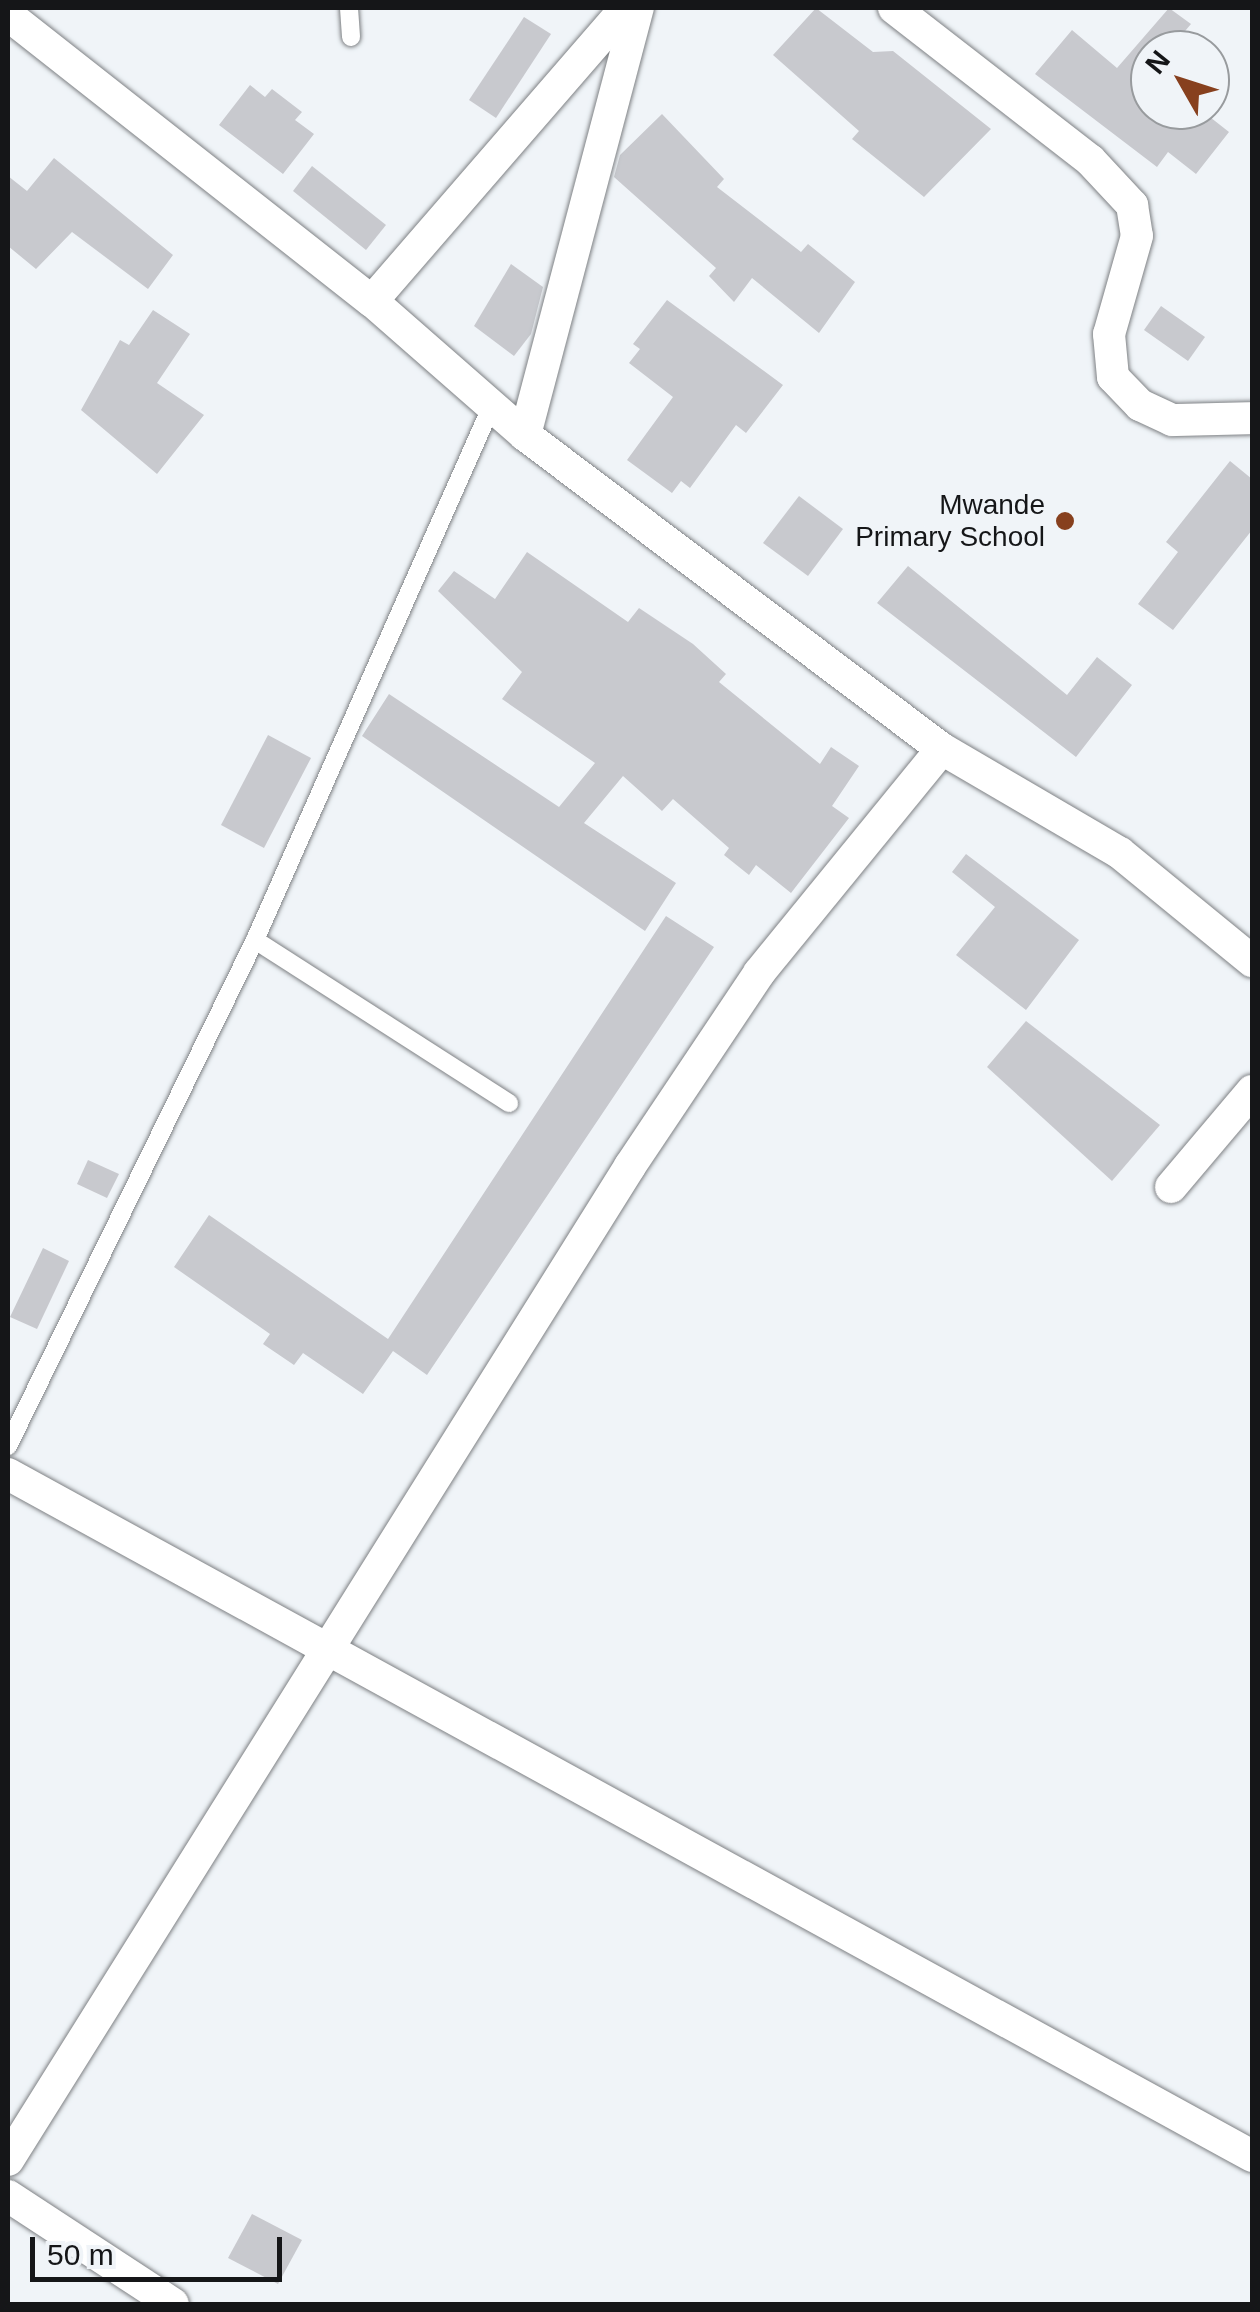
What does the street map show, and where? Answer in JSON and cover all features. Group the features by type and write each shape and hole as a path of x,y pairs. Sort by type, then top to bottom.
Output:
{"street":[{"path":"372,301 626,8"},
{"path":"525,436 638,8"},
{"path":"894,8 1090,160 1132,205 1137,236 1109,334 1113,376 1140,405 1172,420 1252,418"},
{"path":"8,15 372,301 493,403 525,436 942,750 1120,853 1252,961"},
{"path":"8,2160 334,1649 576,1249 748,990 942,750"},
{"path":"1171,1187 1252,1090"},
{"path":"8,1474 334,1649 1252,2156"},
{"path":"8,2196 173,2304"}],"lane":[{"path":"349,8 351,37"},
{"path":"8,1446 255,940 493,403"},
{"path":"255,940 509,1103"}],"building":[{"path":"816,8 873,52 893,51 991,129 924,197 852,139 859,131 773,55"},
{"path":"1169,8 1191,24 1186,30 1150,30"},
{"path":"524,17 551,34 496,118 469,100"},
{"path":"1072,30 1117,68 1130,53 1130,130 1229,132 1196,174 1168,152 1157,167 1035,74"},
{"path":"250,85 265,97 272,89 302,112 295,120 314,134 283,174 219,125"},
{"path":"662,114 724,179 717,187 801,252 808,244 855,282 819,333 752,278 734,302 709,276 716,268 614,177 620,155"},
{"path":"54,158 173,255 148,289 72,232 36,269 8,246 8,176 27,191"},
{"path":"312,166 386,225 366,250 293,191"},
{"path":"511,264 543,287 531,334 514,356 474,326"},
{"path":"667,300 783,385 746,433 736,425 690,488 681,481 672,493 627,460 673,397 629,363 640,349 633,344"},
{"path":"1161,306 1205,337 1188,361 1144,330"},
{"path":"153,310 190,334 157,383 204,415 157,474 81,410 120,340 129,345"},
{"path":"1230,461 1252,479 1252,530 1173,630 1138,604 1178,552 1166,542"},
{"path":"799,496 843,529 808,576 763,543"},
{"path":"527,552 628,622 639,608 693,644 726,674 719,682 820,764 831,747 859,766 832,806 849,818 791,893 756,865 749,875 724,855 729,848 673,799 662,811 623,776 584,823 676,883 645,931 362,736 389,694 559,807 595,763 502,699 522,672 438,591 454,571 495,599"},
{"path":"908,566 1067,695 1097,657 1132,685 1076,757 877,603"},
{"path":"268,735 311,758 264,848 221,825"},
{"path":"966,854 1079,940 1026,1010 956,955 995,907 952,872"},
{"path":"666,916 714,947 427,1375 393,1351 363,1394 303,1353 294,1365 263,1344 270,1334 174,1267 209,1215 388,1339"},
{"path":"1026,1021 1160,1125 1112,1181 987,1067"},
{"path":"88,1160 119,1174 107,1198 77,1184"},
{"path":"43,1248 69,1261 37,1329 10,1317"},
{"path":"252,2214 302,2240 278,2284 228,2258"}],"place":[{"name":"Mwande Primary School","path":"1065,521"}]}
